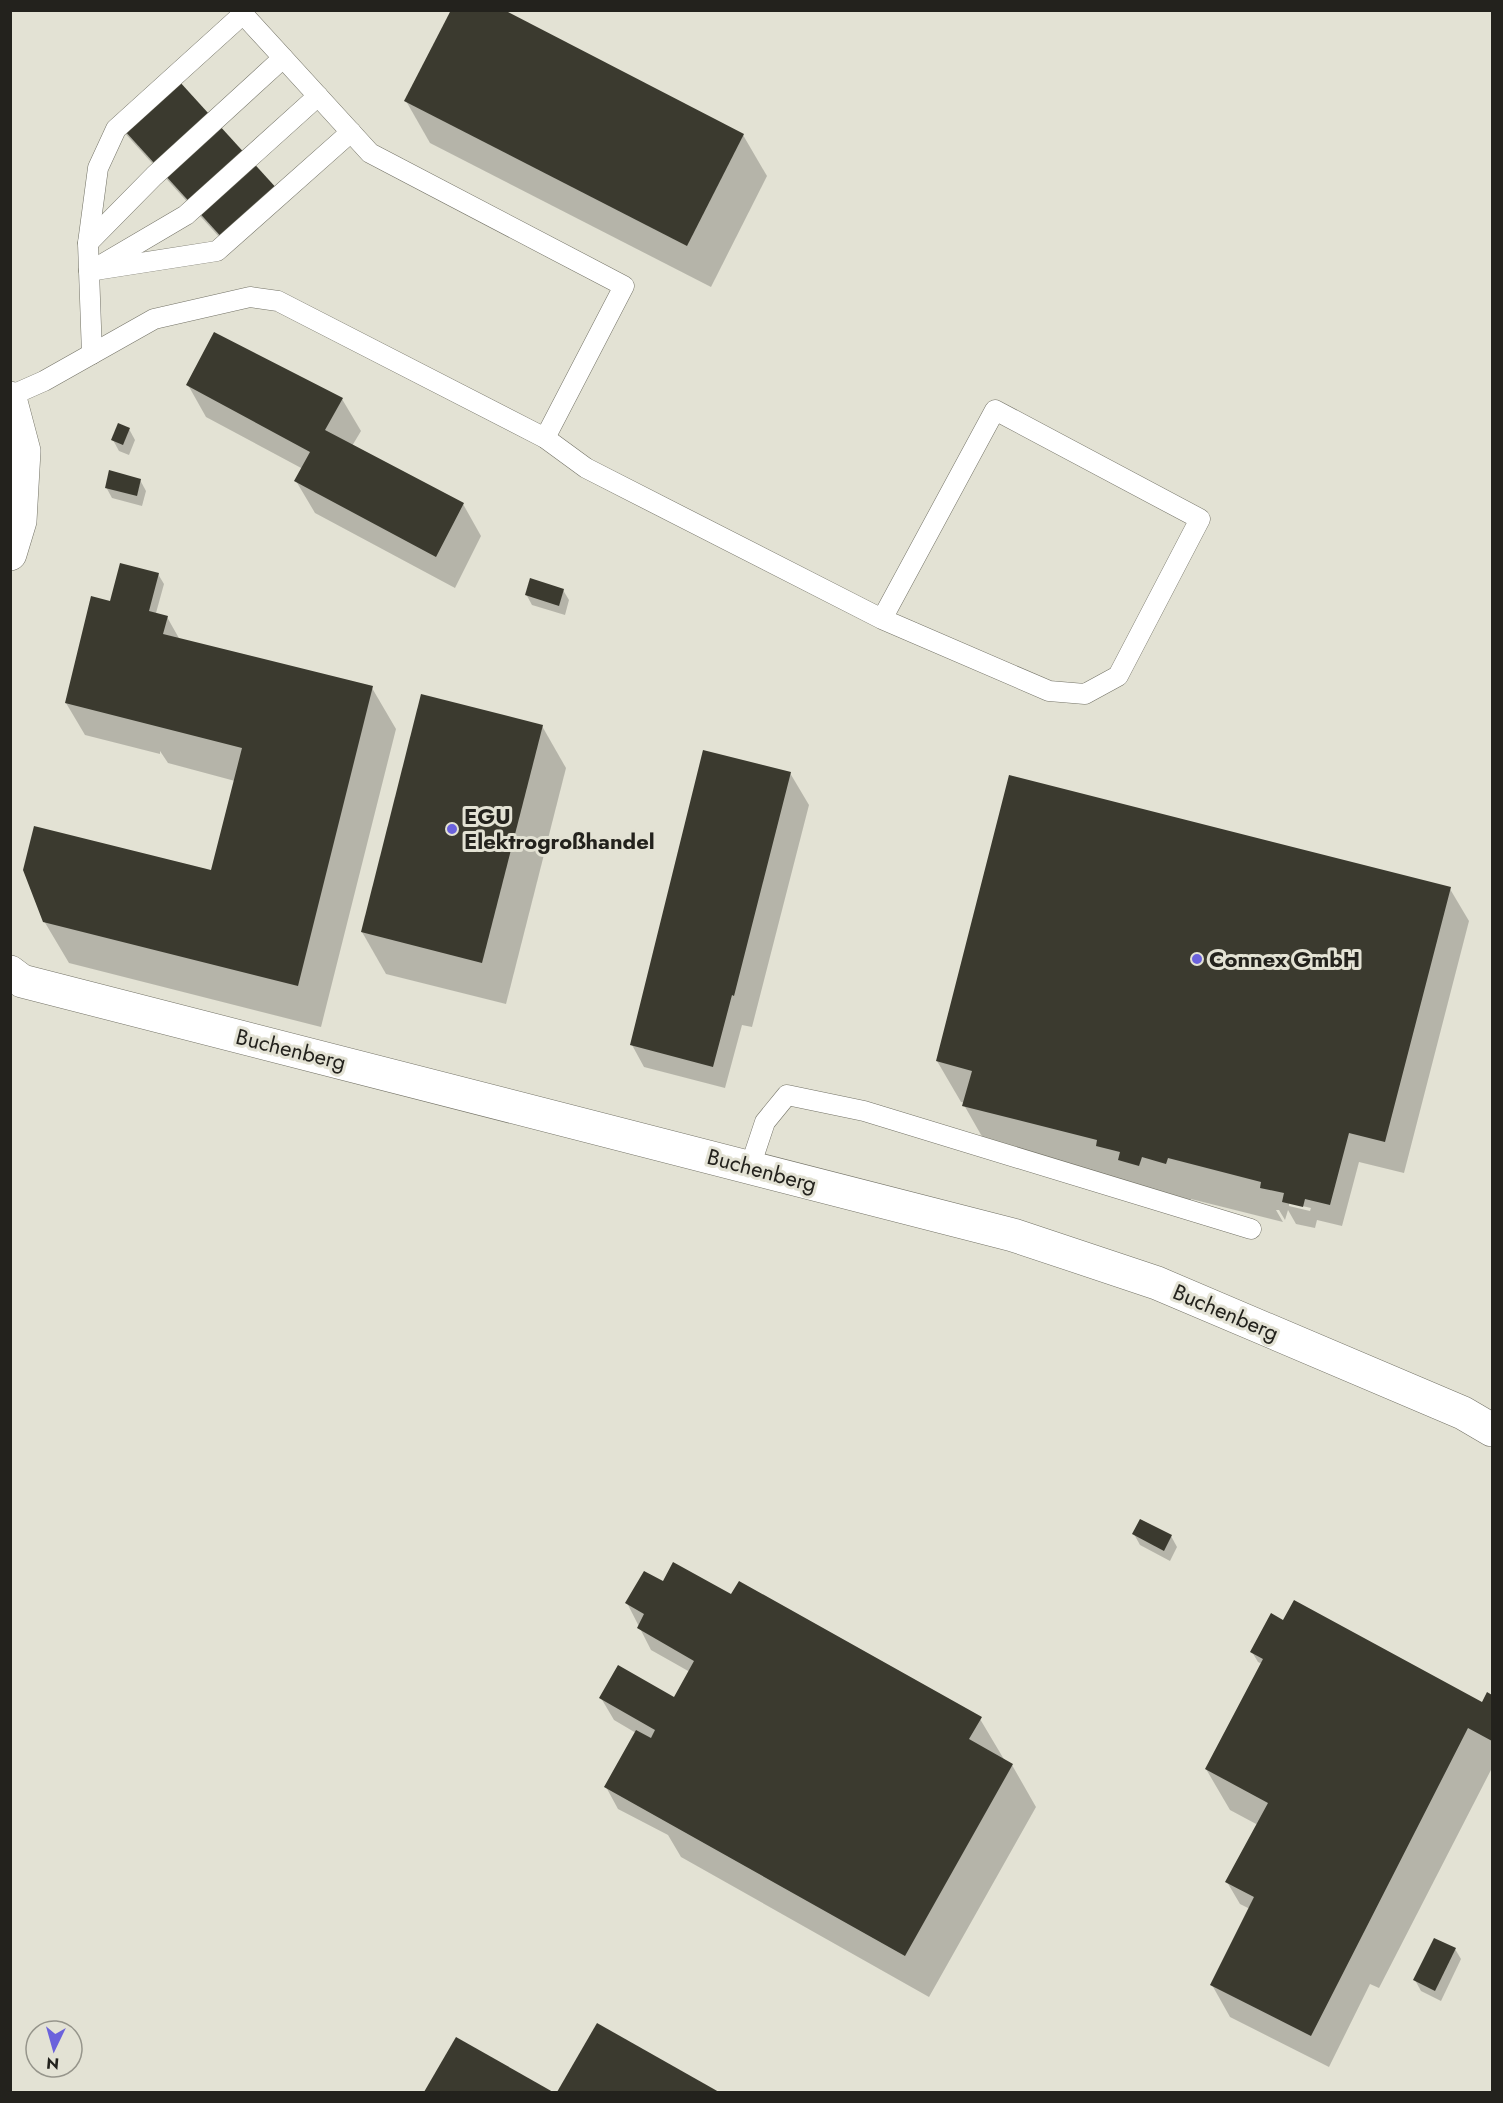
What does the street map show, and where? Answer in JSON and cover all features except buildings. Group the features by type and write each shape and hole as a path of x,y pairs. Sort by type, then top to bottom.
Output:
{"street":[{"path":"10,397 24,451 20,521 10,554"},
{"name":"Buchenberg","path":"10,972 22,981 1013,1235 1157,1283 1452,1408 1492,1430"}],"lane":[{"path":"92,354 88,243 98,168 116,129 243,14 370,153 624,286 545,438"},
{"path":"88,243 153,176 283,58"},
{"path":"89,271 186,215 318,96"},
{"path":"89,271 217,251 351,132"},
{"path":"10,397 44,381 154,319 250,297 278,301 545,438 586,468 882,619 1049,691 1085,694 1118,676 1200,519 995,410 882,619"},
{"path":"750,1167 765,1122 787,1095 864,1111 1251,1229"}],"place":[{"name":"EGU Elektrogroßhandel","path":"452,829"},
{"name":"Connex GmbH","path":"1197,959"}]}
